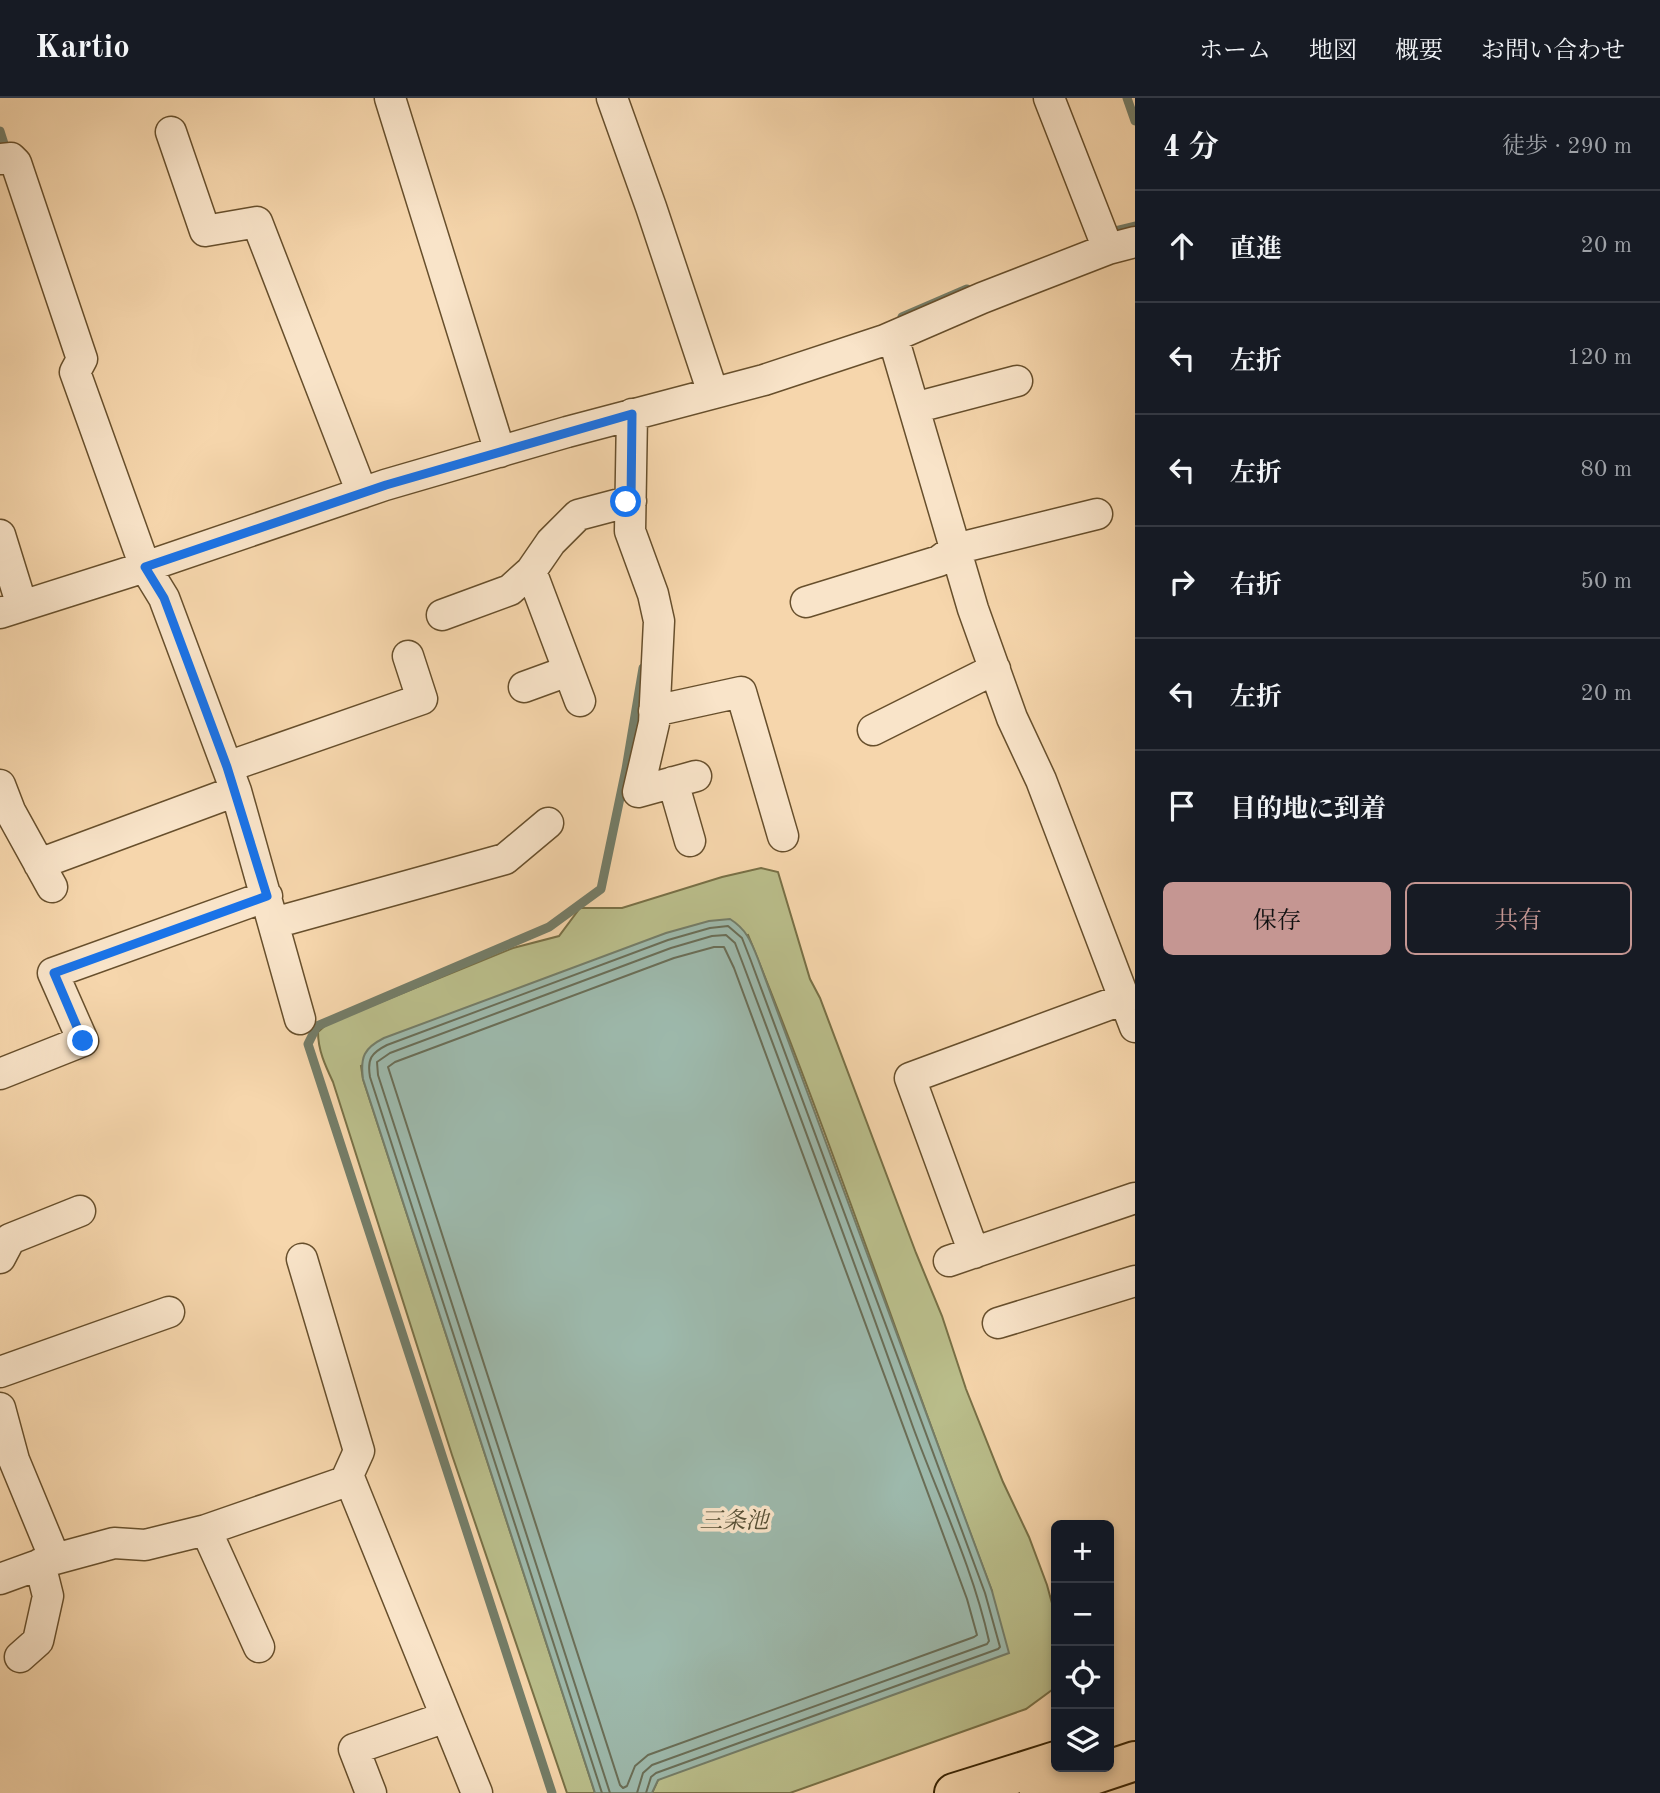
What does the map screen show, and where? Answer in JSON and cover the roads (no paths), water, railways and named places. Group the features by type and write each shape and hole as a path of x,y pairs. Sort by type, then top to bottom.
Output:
{"highway":[{"path":"1114,1742 1135,1736"},
{"path":"1114,1761 1135,1755"},
{"path":"1040,1793 1135,1761"},
{"path":"954,1793 1051,1763"},
{"path":"1019,1793 1083,1772"}],"street":[{"path":"390,98 500,452"},
{"path":"612,98 652,207 711,385"},
{"path":"0,535 11,610 362,493 632,414 711,385 764,380 893,337 1112,241 1049,98"},
{"path":"172,132 205,231 257,222 362,493"},
{"path":"5,158 16,163 82,359 75,372 145,567 164,598 231,779 300,1019"},
{"path":"893,337 956,550 1012,718 1041,780 1135,1027"},
{"path":"914,408 1017,381"},
{"path":"632,414 624,503 630,531 653,594 659,621 654,723 638,792 685,779 690,841"},
{"path":"442,615 510,590 531,571 551,542 578,515 624,503"},
{"path":"806,602 939,561 956,550 1097,514"},
{"path":"531,571 579,701"},
{"path":"0,785 10,811 46,875 231,779 422,699 408,656"},
{"path":"873,730 995,669"},
{"path":"524,687 568,671"},
{"path":"654,711 741,692 783,836"},
{"path":"0,1074 83,1041 54,973 270,910 505,859 548,823"},
{"path":"1124,999 910,1078 961,1257 1135,1198"},
{"path":"0,1258 10,1239 80,1211"},
{"path":"302,1259 359,1451 345,1482"},
{"path":"998,1323 1135,1281"},
{"path":"0,1373 169,1312"},
{"path":"0,1408 48,1562 48,1596 38,1641 20,1657"},
{"path":"0,1579 114,1543 145,1545 206,1530 350,1480 477,1793"},
{"path":"206,1530 258,1647"},
{"path":"371,1793 354,1749 446,1717"}],"water":[{"name":"三条池","path":"730,919 747,936 758,959 992,1591 1009,1653 658,1780 652,1793 595,1793 363,1079 362,1065 368,1050 384,1038 666,933 709,921"}],"waterway":[{"path":"1127,98 1135,121"},
{"path":"0,131 7,153"},
{"path":"1106,233 1135,226"},
{"path":"902,317 967,289"},
{"path":"552,1793 308,1044 317,1026 549,927 601,889 626,769 643,668"}]}
